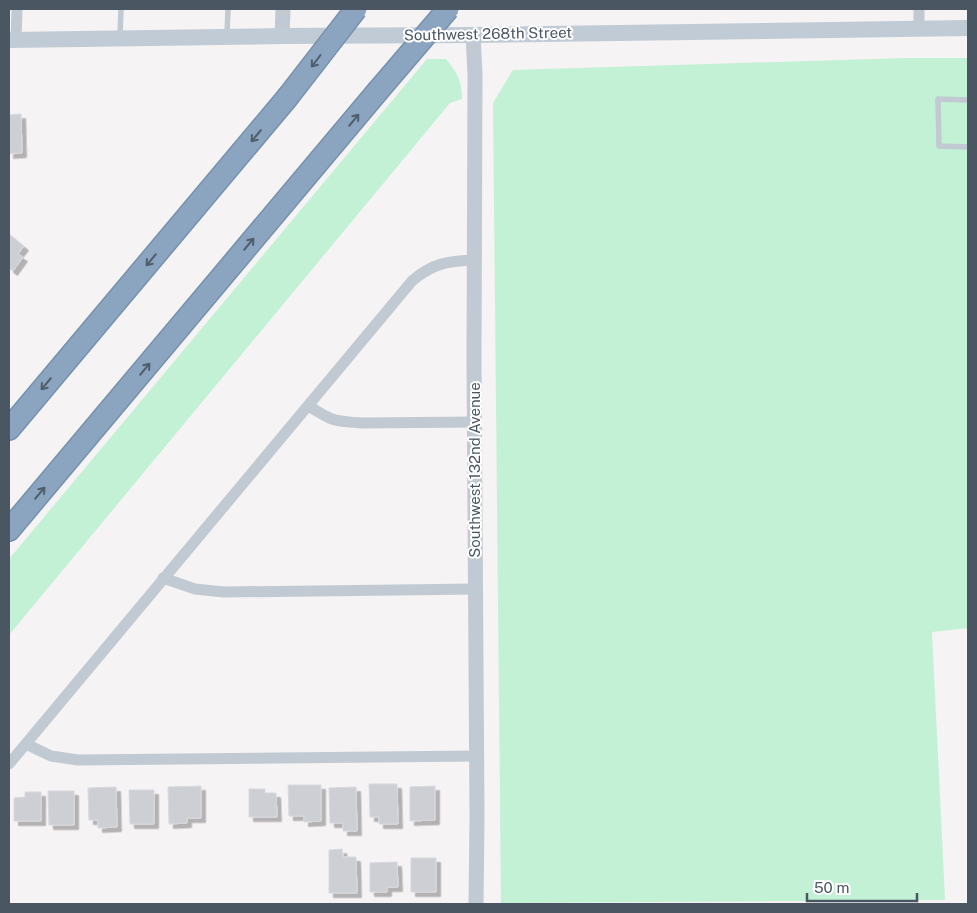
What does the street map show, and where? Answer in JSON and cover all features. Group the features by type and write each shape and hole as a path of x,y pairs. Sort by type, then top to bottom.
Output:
{"highway":[{"path":"9,429 288,98 356,9"},
{"path":"9,530 448,9"}],"main road":[{"name":"Southwest 268th Street","path":"13,40 968,28"}],"street":[{"path":"13,40 16,9"},
{"path":"282,36 283,9"},
{"path":"918,9 919,29"},
{"name":"Southwest 132nd Avenue","path":"473,35 475,74 476,904"},
{"path":"9,764 412,281 437,265 452,261 475,260"},
{"path":"308,406 326,417 345,422 474,422"},
{"path":"163,578 195,589 224,592 476,589"},
{"path":"26,744 51,756 78,760 477,756"}],"lane":[{"path":"120,38 121,9"},
{"path":"227,37 228,9"},
{"path":"968,100 938,99 939,146 968,147"}],"green space":[{"path":"907,58 968,58 968,628 932,632 945,900 501,903 493,103 513,70"},
{"path":"427,59 446,59 458,77 462,99 450,103 9,635 9,559"}],"building":[{"path":"21,114 22,153 9,154 9,115"},
{"path":"9,234 24,246 18,254 23,257 13,271 9,268"},
{"path":"369,784 397,784 398,824 379,824 379,817 370,817"},
{"path":"288,785 321,785 321,821 304,822 304,816 289,816"},
{"path":"201,786 201,818 187,818 187,823 169,824 168,787"},
{"path":"435,786 435,820 410,821 410,787"},
{"path":"116,787 117,827 98,828 98,820 89,820 88,788"},
{"path":"356,787 357,831 343,831 343,823 330,823 329,788"},
{"path":"249,789 265,789 265,793 276,793 277,817 249,817"},
{"path":"129,790 154,790 154,824 130,824"},
{"path":"48,791 74,791 74,825 49,825"},
{"path":"25,792 41,792 41,821 14,821 14,798 25,797"},
{"path":"342,849 343,857 356,857 357,893 329,893 329,850"},
{"path":"411,858 436,858 436,892 411,892"},
{"path":"397,862 398,887 387,887 387,892 370,892 370,863"}]}
